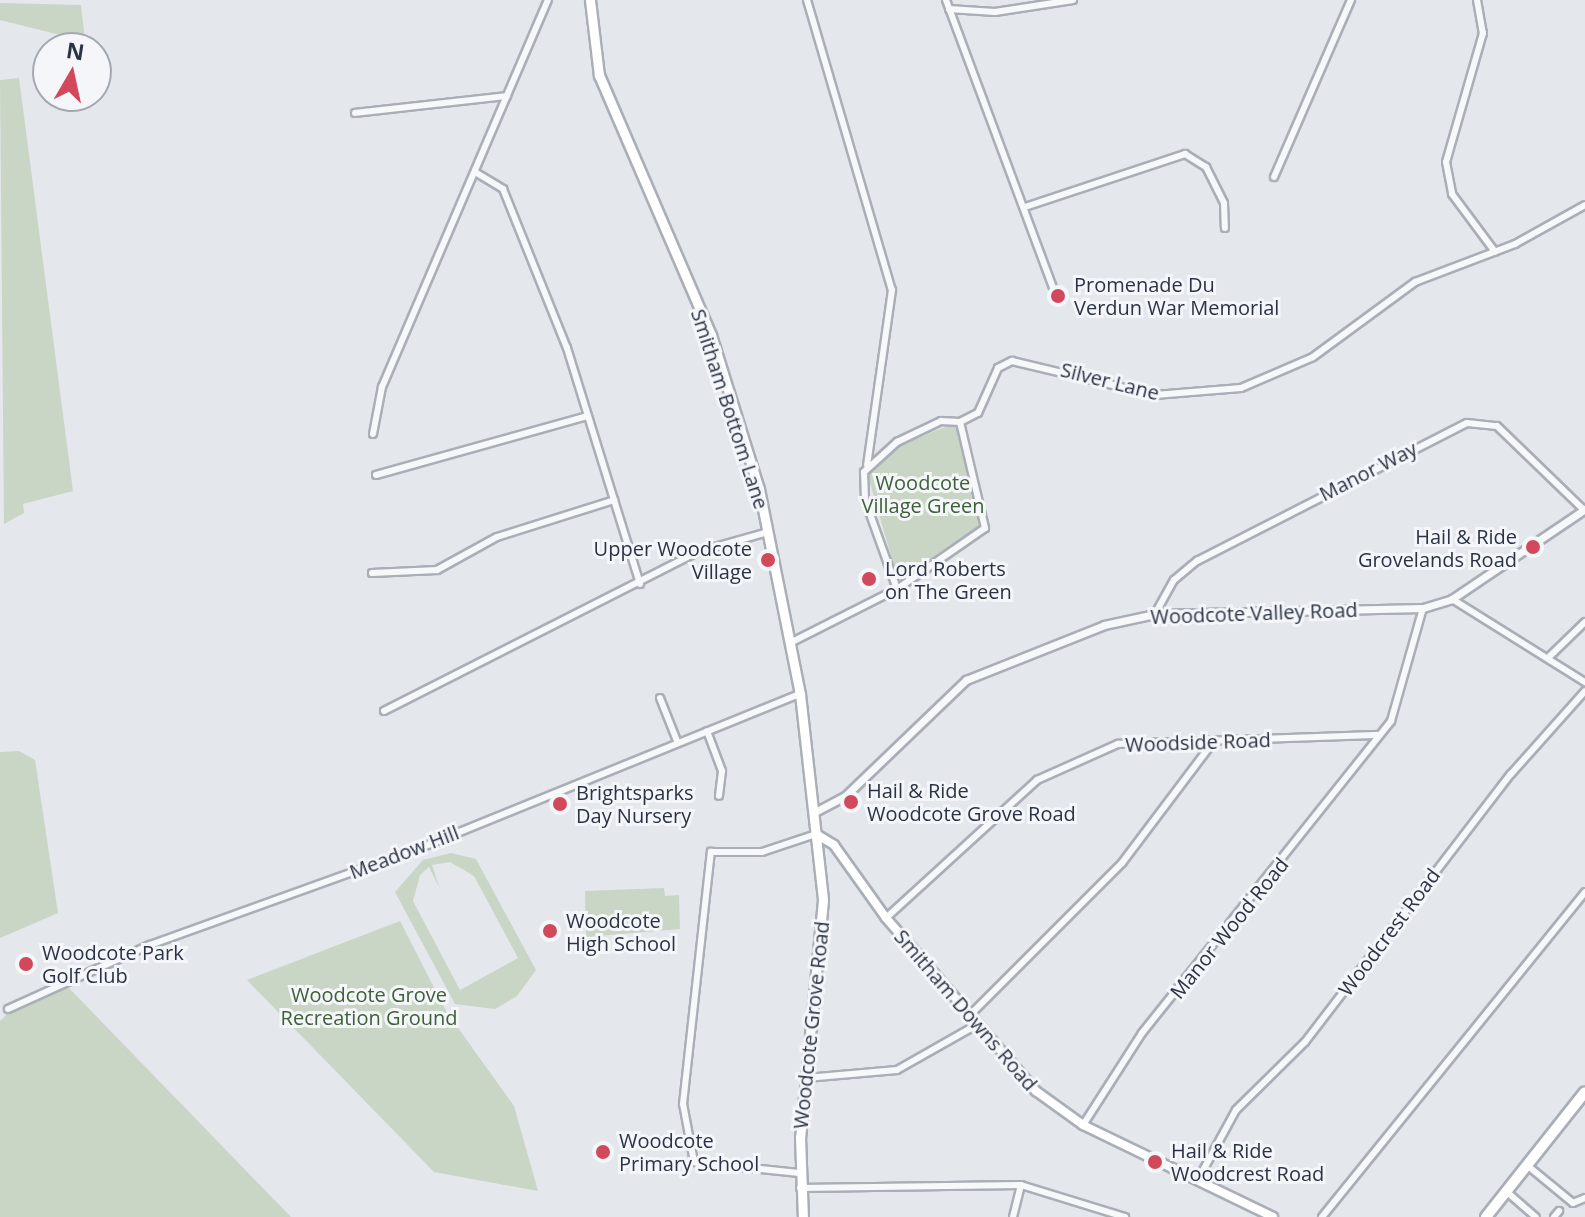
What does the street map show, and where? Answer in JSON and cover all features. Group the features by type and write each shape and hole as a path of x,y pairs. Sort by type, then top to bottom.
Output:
{"highway":[{"path":"1486,1217 1585,1092"}],"main road":[{"name":"Smitham Bottom Lane","path":"590,0 599,75 711,335 768,532 800,694 816,834"},
{"name":"Smitham Downs Road","path":"816,834 834,845 886,918 1036,1091 1083,1125 1200,1176 1273,1217"},
{"name":"Woodcote Grove Road","path":"803,1217 799,1173 806,1078 823,947 816,834"}],"street":[{"path":"373,434 382,387 548,0"},
{"path":"807,0 892,290 865,500 897,589"},
{"path":"946,0 1053,287"},
{"path":"949,9 1004,11 1073,0"},
{"path":"1274,177 1351,0"},
{"path":"1477,0 1483,33 1446,162 1452,194 1495,252"},
{"path":"355,113 507,96"},
{"path":"1025,207 1185,154 1206,167 1224,203 1225,228"},
{"path":"475,172 503,189 588,416 640,584"},
{"name":"Silver Lane","path":"960,422 978,413 998,368 1012,361 1155,395 1241,388 1313,357 1415,282 1495,252 1585,205"},
{"path":"376,475 588,416"},
{"path":"790,643 897,589 985,528 960,422 941,421 868,465"},
{"name":"Manor Way","path":"1155,614 1174,580 1197,561 1467,423 1507,432 1585,510"},
{"path":"372,573 437,570 497,537 614,500"},
{"name":"Woodcote Valley Road","path":"813,813 845,796 966,680 1104,625 1155,614 1423,608 1452,599 1585,510"},
{"path":"384,711 706,548 768,532"},
{"path":"1452,599 1550,656 1585,682"},
{"name":"Manor Wood Road","path":"1083,1125 1142,1033 1391,721 1423,608"},
{"path":"1550,656 1585,622"},
{"name":"Woodcrest Road","path":"1200,1176 1236,1110 1305,1042 1511,774 1585,691"},
{"name":"Meadow Hill","path":"8,1009 150,945 430,844 677,741 800,694"},
{"path":"660,698 677,741"},
{"path":"707,731 722,771 719,796"},
{"name":"Woodside Road","path":"886,918 1037,780 1129,740 1211,745 1379,735"},
{"path":"970,1015 1122,863 1211,745"},
{"path":"799,1173 689,1158 684,1090 714,852 762,852 816,834"},
{"path":"1322,1217 1585,892"},
{"path":"806,1078 897,1070 978,1024"},
{"path":"1528,1166 1573,1203 1585,1198"},
{"path":"800,1188 1021,1185 1125,1217"},
{"path":"1013,1217 1021,1185"},
{"path":"1507,1192 1536,1217"},
{"path":"1099,1217 1102,1209"}],"green space":[{"path":"0,3 81,5 84,32 49,32 0,20"},
{"path":"19,78 73,491 23,504 24,513 4,524 0,80"},
{"name":"Woodcote Village Green","path":"952,424 960,430 983,524 898,580 868,476 901,445"},
{"path":"19,751 35,760 58,913 0,938 0,752"},
{"path":"451,853 476,859 536,970 517,996 495,1009 455,1004 395,892 423,860","holes":["450,862 474,876 518,958 460,990 413,901 420,875 429,867 440,889 432,865"]},
{"path":"664,888 665,896 679,895 680,929 586,937 585,891"},
{"name":"Woodcote Grove Recreation Ground","path":"400,921 446,1011 514,1106 538,1191 434,1172 247,980"},
{"name":"Woodcote Park Golf Club","path":"65,984 291,1217 0,1217 0,1021 20,1002"}],"place":[{"name":"Promenade Du Verdun War Memorial","path":"1058,296"},
{"name":"Hail & Ride Grovelands Road","path":"1533,547"},
{"name":"Upper Woodcote Village","path":"768,560"},
{"name":"Lord Roberts on The Green","path":"869,579"},
{"name":"Hail & Ride Woodcote Grove Road","path":"851,802"},
{"name":"Brightsparks Day Nursery","path":"560,804"},
{"name":"Woodcote High School","path":"550,931"},
{"name":"Woodcote Park Golf Club","path":"26,964"},
{"name":"Woodcote Primary School","path":"603,1152"},
{"name":"Hail & Ride Woodcrest Road","path":"1155,1162"}]}
